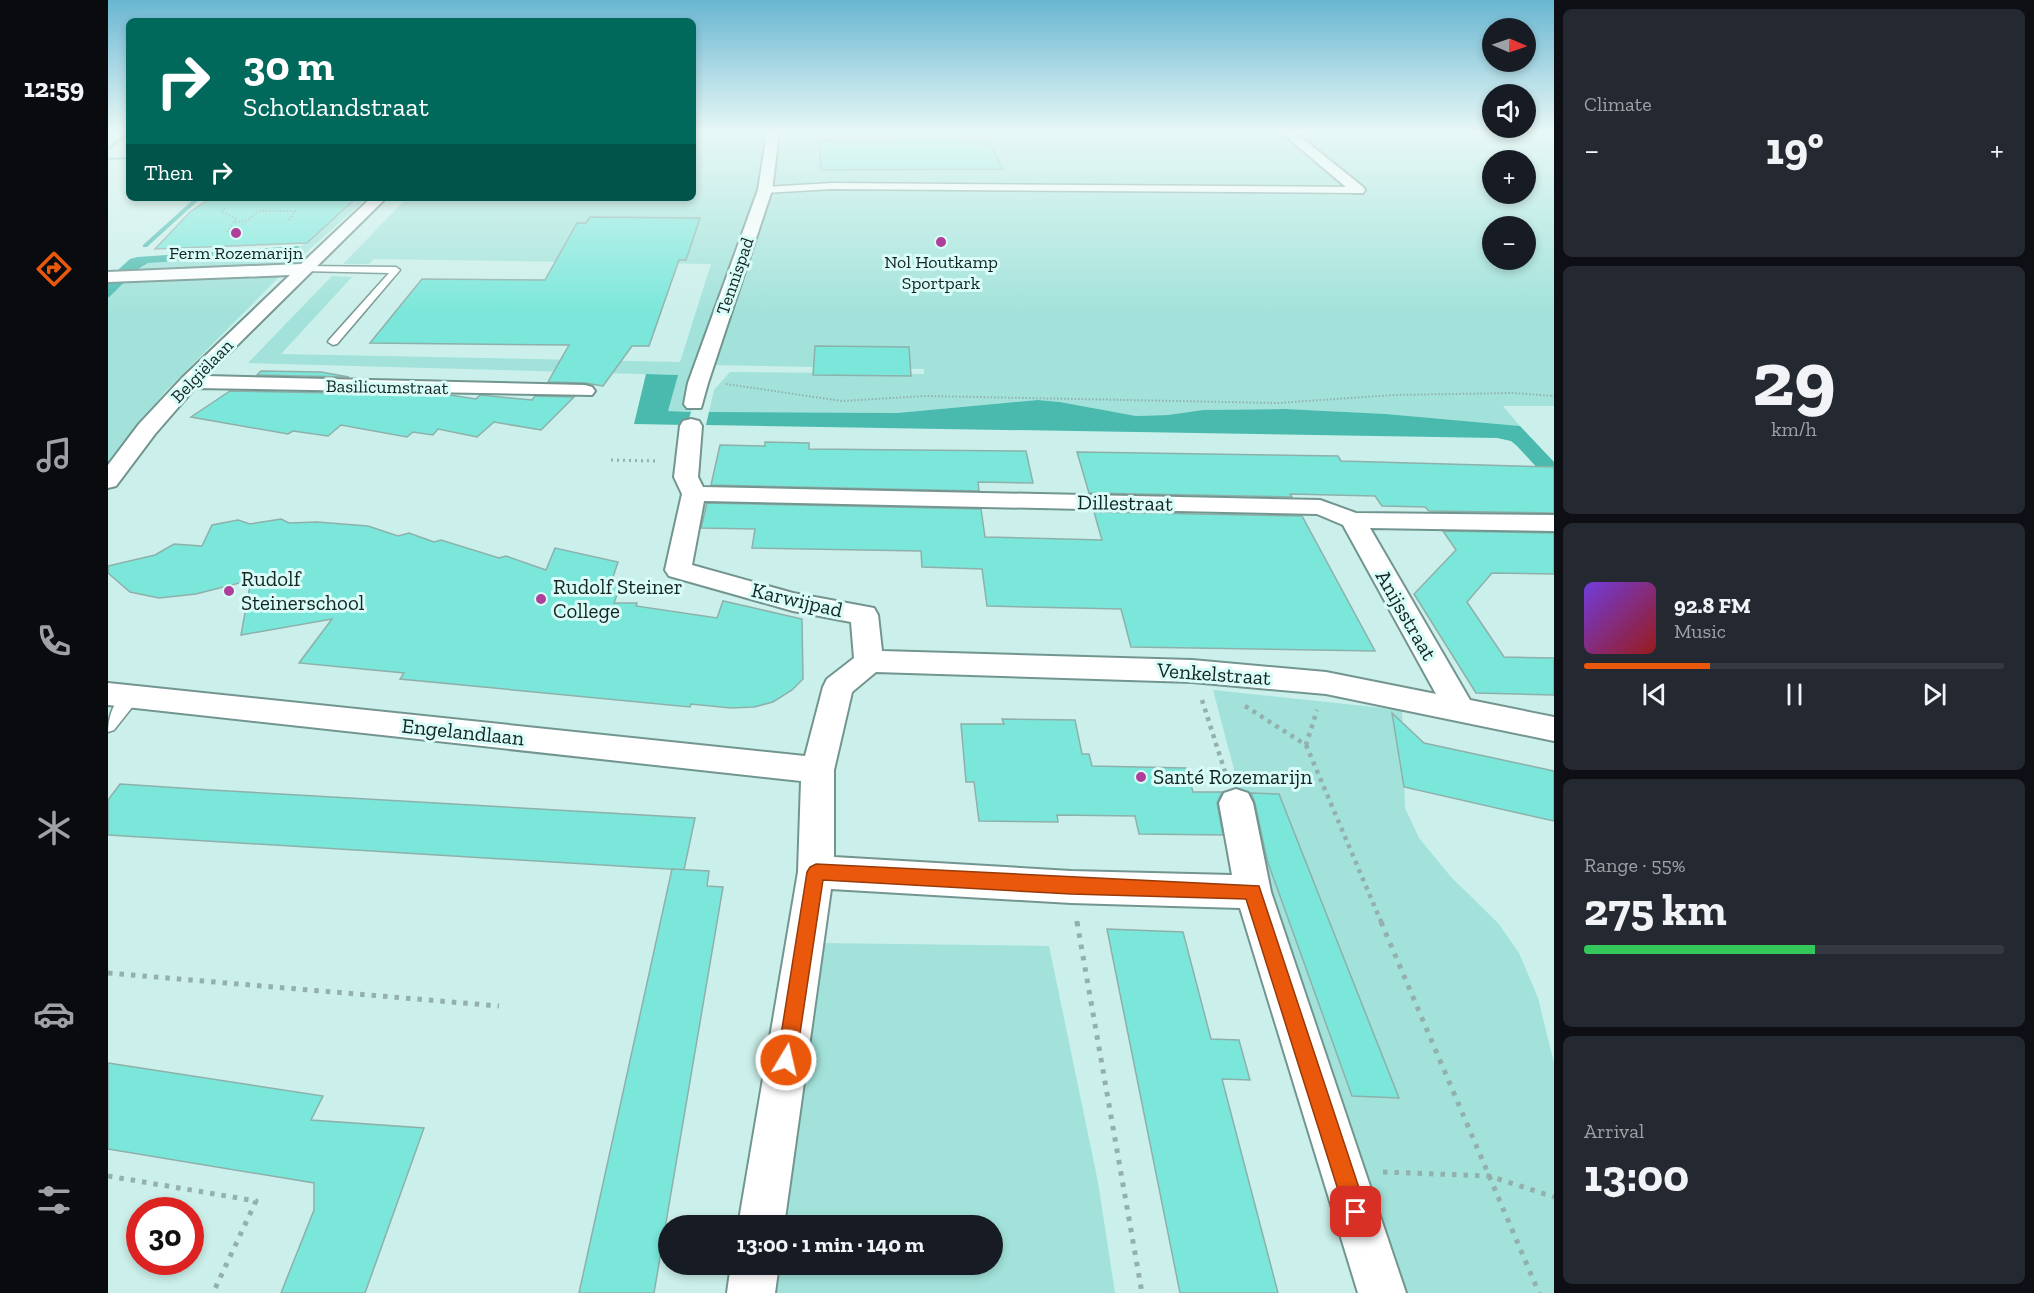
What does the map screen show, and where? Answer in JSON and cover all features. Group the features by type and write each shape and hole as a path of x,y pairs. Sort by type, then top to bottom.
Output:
{"street":[{"name":"Tennispad","path":"694,494 686,477 692,415 698,383 764,193"},
{"name":"Belgiëlaan","path":"108,481 147,429 189,382 312,269 377,201"},
{"path":"108,277 312,269"},
{"name":"Basilicumstraat","path":"189,382 585,391"},
{"name":"Dillestraat","path":"694,494 1320,507 1353,520 1554,523"},
{"name":"Karwijpad","path":"694,494 678,570 793,602 864,615 869,662"},
{"name":"Anijsstraat","path":"1353,520 1460,710"},
{"name":"Venkelstraat","path":"869,662 915,661 1192,671 1326,683 1554,729"},
{"path":"763,1215 816,872 818,770 838,687 869,662"},
{"name":"Engelandlaan","path":"120,695 818,770"},
{"path":"1236,803 1253,892 1382,1293"},
{"path":"816,872 1071,886 1253,892"},
{"path":"751,1293 753,1275"}],"lane":[{"path":"312,269 396,270 333,342"},
{"path":"108,726 120,695"}],"path":[{"path":"225,208 221,211 237,219 227,232"},
{"path":"234,222 247,221 258,211 295,211 289,220"},
{"path":"698,383 743,384 842,401 926,396 1278,403 1393,395 1513,393 1554,396"},
{"path":"611,460 688,462"},
{"path":"1192,671 1236,803"},
{"path":"1306,746 1539,1293"},
{"path":"1071,886 1142,1293"},
{"path":"108,974 499,1006"},
{"path":"1429,1174 1489,1176 1554,1197"},
{"path":"108,1176 256,1201 213,1293"}],"shaded area":[{"name":"Nol Houtkamp Sportpark","path":"696,193 1482,193 1482,204 1536,204 1536,193 1554,193 1554,406 1503,406 1520,426 1386,414 1285,409 1203,410 1168,415 1136,416 1038,400 897,413 709,412 714,390 730,372 924,374 924,369 709,365 700,376 691,412 667,411 677,375 248,363 332,276 352,277 281,354 680,362 711,264 374,259 369,264 343,264 404,201 696,201"},
{"path":"352,201 364,201 281,275 164,393 108,462 108,283 124,282 148,263 298,249"},
{"path":"300,246 294,252 283,254 148,263 137,270 108,298 108,279 130,259 137,257"},
{"path":"646,374 678,375 668,411 691,412 687,425 634,424"},
{"path":"1038,400 1136,416 1168,415 1203,410 1285,409 1386,414 1520,426 1554,462 1554,486 1517,446 1511,441 1497,438 706,425 709,412 897,413"},
{"path":"1213,690 1402,710 1405,808 1419,838 1451,877 1498,923 1519,953 1538,998 1554,1063 1554,1293 1399,1293 1275,924"},
{"path":"818,943 1049,946 1098,1182 1115,1293 770,1293 773,1275 1003,1275 1003,1215 780,1215"}],"building":[{"path":"206,201 353,201 307,243 155,249 190,212"},
{"path":"590,217 700,218 686,260 679,260 649,346 632,346 603,386 548,382 569,345 370,343 422,279 545,280 577,223 586,223"},
{"path":"815,346 909,347 911,376 813,375"},
{"path":"261,371 321,372 349,377 257,375"},
{"path":"230,391 450,395 476,399 480,395 532,400 535,396 574,397 541,430 494,422 477,437 438,429 433,435 413,432 407,437 341,425 328,436 293,431 288,434 191,417"},
{"path":"765,442 809,443 809,449 1026,451 1033,483 978,482 979,491 711,485 720,445 765,446"},
{"path":"1077,452 1338,456 1341,461 1554,467 1554,513 1429,511 1425,507 1382,506 1375,496 1290,494 1292,497 1089,493"},
{"path":"707,503 981,509 985,537 1102,540 1094,512 1302,516 1375,651 1131,647 1121,609 987,606 982,569 922,567 921,551 752,548 755,529 701,528"},
{"name":"Rudolf Steiner College","path":"281,519 289,523 317,522 368,526 398,536 409,533 434,542 441,540 499,558 506,556 546,570 555,548 618,562 611,583 621,584 614,603 637,603 636,606 717,618 723,601 802,619 803,679 792,690 773,702 754,707 731,708 691,704 690,707 400,679 404,673 299,663 332,619 241,635 251,580 196,594 159,598 130,592 108,573 108,566 155,555 174,544 202,546 212,525 238,520 250,524"},
{"path":"1443,531 1554,533 1554,574 1492,573 1467,602 1504,657 1554,658 1554,695 1476,693 1414,594 1456,550"},
{"path":"1392,713 1424,743 1554,771 1554,821 1404,787"},
{"path":"1002,719 1075,720 1082,754 1089,754 1092,766 1186,768 1193,792 1222,792 1217,803 1223,835 1139,834 1135,816 1057,815 1058,822 979,821 974,782 966,782 961,724 1004,724"},
{"path":"120,784 695,818 684,870 108,835 108,800"},
{"path":"1251,793 1279,794 1399,1098 1352,1096 1267,860"},
{"path":"672,869 709,871 707,886 723,887 667,1215 658,1215 658,1269 654,1293 579,1293"},
{"path":"1107,929 1183,932 1211,1039 1239,1040 1250,1080 1222,1079 1278,1293 1180,1293"},
{"path":"108,1063 323,1096 311,1120 424,1128 365,1293 281,1293 314,1210 314,1183 108,1149"}],"waterway":[{"path":"145,246 195,201"}],"place":[{"name":"Ferm Rozemarijn","path":"236,233"},
{"name":"Nol Houtkamp Sportpark","path":"941,242"},
{"name":"Rudolf Steinerschool","path":"229,591"},
{"name":"Rudolf Steiner College","path":"541,599"},
{"name":"Santé Rozemarijn","path":"1141,777"}],"route":[{"path":"786,1060 816,872 1071,886 1253,892 1356,1212"}]}
